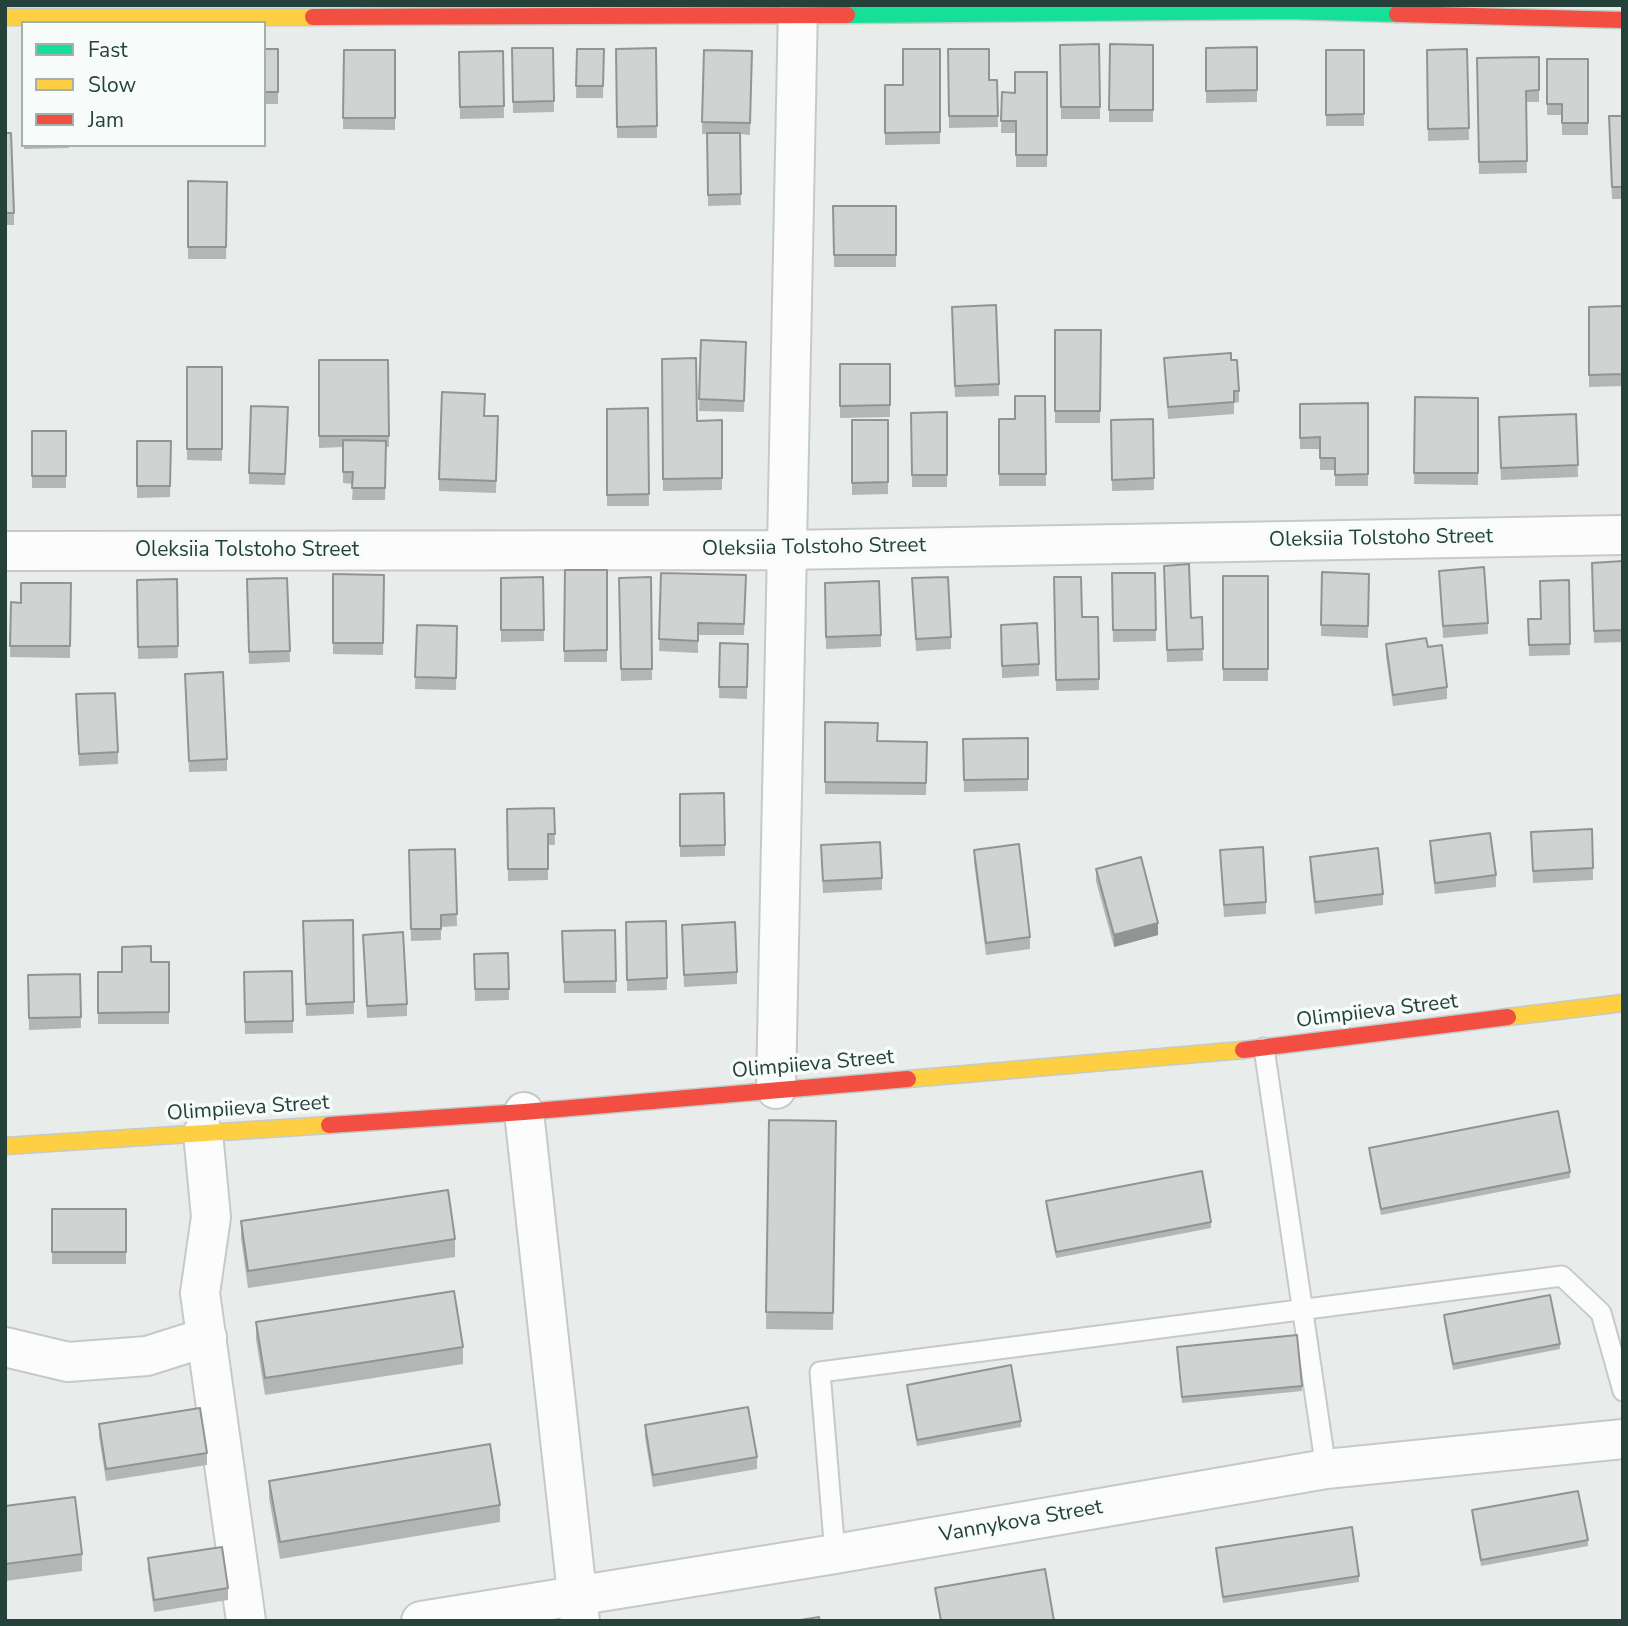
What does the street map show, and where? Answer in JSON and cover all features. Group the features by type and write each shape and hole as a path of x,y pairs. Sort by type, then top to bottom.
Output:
{"main road":[{"path":"5,17 798,11 1287,11 1623,20"},
{"name":"Olimpiieva Street","path":"5,1146 524,1112 1264,1048 1623,1003"}],"street":[{"path":"776,1089 798,11"},
{"name":"Oleksiia Tolstoho Street","path":"5,551 786,550 1623,535"},
{"path":"524,1112 579,1608"},
{"path":"202,1133 211,1217 200,1293 246,1621"},
{"path":"5,1347 68,1362 147,1356 207,1337"},
{"name":"Vannykova Street","path":"421,1621 579,1608 835,1554 1326,1469 1623,1439"}],"lane":[{"path":"1264,1048 1326,1469"},
{"path":"835,1554 820,1372 1562,1276 1601,1313 1623,1391"}],"building":[{"path":"1099,44 1100,107 1061,107 1060,45"},
{"path":"1110,44 1153,45 1153,110 1109,110"},
{"path":"1257,47 1257,90 1206,91 1206,48"},
{"path":"512,48 553,48 554,101 513,102"},
{"path":"656,48 657,126 617,127 616,49"},
{"path":"266,49 278,49 278,92 266,92"},
{"path":"577,49 604,49 603,86 576,86"},
{"path":"903,49 940,49 940,132 885,133 885,85 903,85"},
{"path":"948,49 989,49 989,80 997,80 998,116 949,116"},
{"path":"1467,49 1469,128 1428,129 1427,50"},
{"path":"344,50 395,50 395,118 343,118"},
{"path":"704,50 752,51 750,123 702,122"},
{"path":"1326,50 1364,50 1364,114 1326,115"},
{"path":"503,51 504,106 460,107 459,52"},
{"path":"1539,57 1539,90 1526,91 1527,161 1479,162 1477,58"},
{"path":"1547,59 1588,59 1588,123 1562,123 1562,104 1547,104"},
{"path":"1015,72 1047,72 1047,155 1016,155 1016,121 1001,121 1002,92 1015,93"},
{"path":"1609,116 1623,116 1623,187 1612,187"},
{"path":"5,133 11,133 14,213 5,213"},
{"path":"707,133 740,133 741,194 708,195"},
{"path":"188,181 227,182 226,247 188,247"},
{"path":"833,206 896,206 896,255 834,255"},
{"path":"996,305 999,384 955,386 952,307"},
{"path":"1623,306 1623,374 1589,375 1589,307"},
{"path":"1055,330 1101,330 1100,411 1055,411"},
{"path":"701,340 746,342 744,401 699,399"},
{"path":"1231,353 1231,360 1237,360 1239,391 1234,391 1234,402 1168,407 1164,358"},
{"path":"696,358 697,421 722,420 722,478 663,479 662,359"},
{"path":"319,360 388,360 389,436 319,436"},
{"path":"840,364 890,364 890,405 840,406"},
{"path":"187,367 222,367 222,449 187,449"},
{"path":"442,392 485,394 484,416 498,416 496,481 439,479"},
{"path":"1015,396 1045,396 1046,474 999,474 999,419 1015,419"},
{"path":"1415,397 1478,398 1478,473 1414,473"},
{"path":"1368,403 1368,474 1335,475 1335,458 1320,458 1320,437 1300,438 1300,404"},
{"path":"251,406 288,407 285,474 249,473"},
{"path":"648,408 649,494 607,495 607,409"},
{"path":"947,412 947,475 912,475 911,413"},
{"path":"1576,414 1578,465 1501,468 1499,417"},
{"path":"1153,419 1154,478 1112,480 1111,420"},
{"path":"852,420 888,420 888,482 852,483"},
{"path":"32,431 66,431 66,476 32,476"},
{"path":"343,440 386,441 385,488 352,488 353,472 343,472"},
{"path":"137,441 171,441 170,486 137,486"},
{"path":"1623,561 1623,630 1594,631 1592,563"},
{"path":"1189,564 1191,618 1202,617 1203,649 1167,650 1164,566"},
{"path":"1484,567 1488,623 1443,626 1439,571"},
{"path":"565,570 607,570 607,650 564,651"},
{"path":"1322,572 1369,574 1368,626 1321,625"},
{"path":"661,573 746,575 744,624 698,623 698,641 659,639"},
{"path":"1112,573 1155,573 1156,630 1113,630"},
{"path":"333,574 384,575 383,643 333,643"},
{"path":"1223,576 1268,576 1268,669 1223,669"},
{"path":"543,577 544,630 501,630 501,578"},
{"path":"651,577 652,669 621,669 619,578"},
{"path":"948,577 951,637 916,639 912,578"},
{"path":"1054,577 1081,577 1082,617 1098,617 1099,679 1056,680"},
{"path":"287,578 290,651 249,652 247,579"},
{"path":"177,579 178,646 138,647 137,580"},
{"path":"1569,580 1570,644 1529,645 1528,619 1541,619 1540,581"},
{"path":"879,581 881,635 826,637 825,583"},
{"path":"21,583 71,583 70,646 10,646 11,602 21,603"},
{"path":"1037,623 1039,664 1002,666 1001,625"},
{"path":"417,625 457,626 456,678 415,677"},
{"path":"1426,638 1428,647 1442,645 1447,687 1393,695 1386,644"},
{"path":"720,643 748,644 747,687 719,687"},
{"path":"223,672 227,759 189,761 185,674"},
{"path":"115,693 118,752 79,754 76,694"},
{"path":"825,722 878,723 877,741 927,742 926,783 825,782"},
{"path":"1028,738 1028,779 964,780 963,739"},
{"path":"724,793 725,845 680,846 680,794"},
{"path":"554,808 555,834 548,834 548,869 508,869 507,809"},
{"path":"1592,829 1593,868 1533,871 1531,832"},
{"path":"1490,833 1496,875 1435,883 1430,841"},
{"path":"880,842 882,878 823,881 821,845"},
{"path":"1019,844 1030,937 986,943 974,850"},
{"path":"1263,847 1266,902 1224,905 1220,850"},
{"path":"1378,848 1383,894 1315,902 1310,857"},
{"path":"455,849 457,914 441,915 441,929 411,929 409,850"},
{"path":"1141,857 1158,923 1114,935 1096,869"},
{"path":"353,920 354,1002 306,1004 303,921"},
{"path":"666,921 667,978 627,980 626,922"},
{"path":"735,922 737,972 684,975 682,925"},
{"path":"615,930 616,981 564,982 562,931"},
{"path":"403,932 407,1004 367,1006 363,935"},
{"path":"151,946 151,962 169,962 169,1012 98,1013 98,972 122,972 122,947"},
{"path":"508,953 509,989 475,989 474,954"},
{"path":"292,971 293,1021 245,1022 244,972"},
{"path":"80,974 81,1017 29,1018 28,975"},
{"path":"1558,1111 1570,1172 1381,1209 1369,1148"},
{"path":"769,1120 836,1121 833,1313 766,1312"},
{"path":"1202,1171 1211,1222 1056,1252 1046,1201"},
{"path":"448,1190 455,1239 248,1271 241,1221"},
{"path":"52,1209 126,1209 126,1252 52,1252"},
{"path":"454,1291 463,1347 265,1378 256,1322"},
{"path":"1550,1295 1560,1344 1453,1364 1444,1315"},
{"path":"1297,1335 1302,1386 1182,1397 1177,1347"},
{"path":"1011,1365 1021,1421 917,1440 907,1385"},
{"path":"748,1407 757,1457 653,1475 645,1425"},
{"path":"200,1408 207,1453 106,1469 99,1424"},
{"path":"490,1444 500,1505 280,1542 269,1481"},
{"path":"1578,1491 1588,1540 1481,1560 1472,1510"},
{"path":"75,1497 82,1554 5,1564 5,1506"},
{"path":"1352,1527 1359,1576 1223,1597 1216,1548"},
{"path":"222,1547 228,1588 154,1600 148,1558"},
{"path":"1045,1569 1054,1621 941,1621 935,1588"},
{"path":"819,1617 820,1621 794,1621"}],"traffic: fast":[{"path":"847,15 1287,11 1397,14"}],"traffic: slow":[{"path":"5,17 313,17"},
{"path":"1508,1017 1623,1003"},
{"path":"908,1079 1243,1050"},
{"path":"5,1146 329,1125"}],"traffic: jam":[{"path":"1397,14 1623,20"},
{"path":"313,17 847,15"},
{"path":"1243,1050 1508,1017"},
{"path":"329,1125 524,1112 908,1079"}]}
